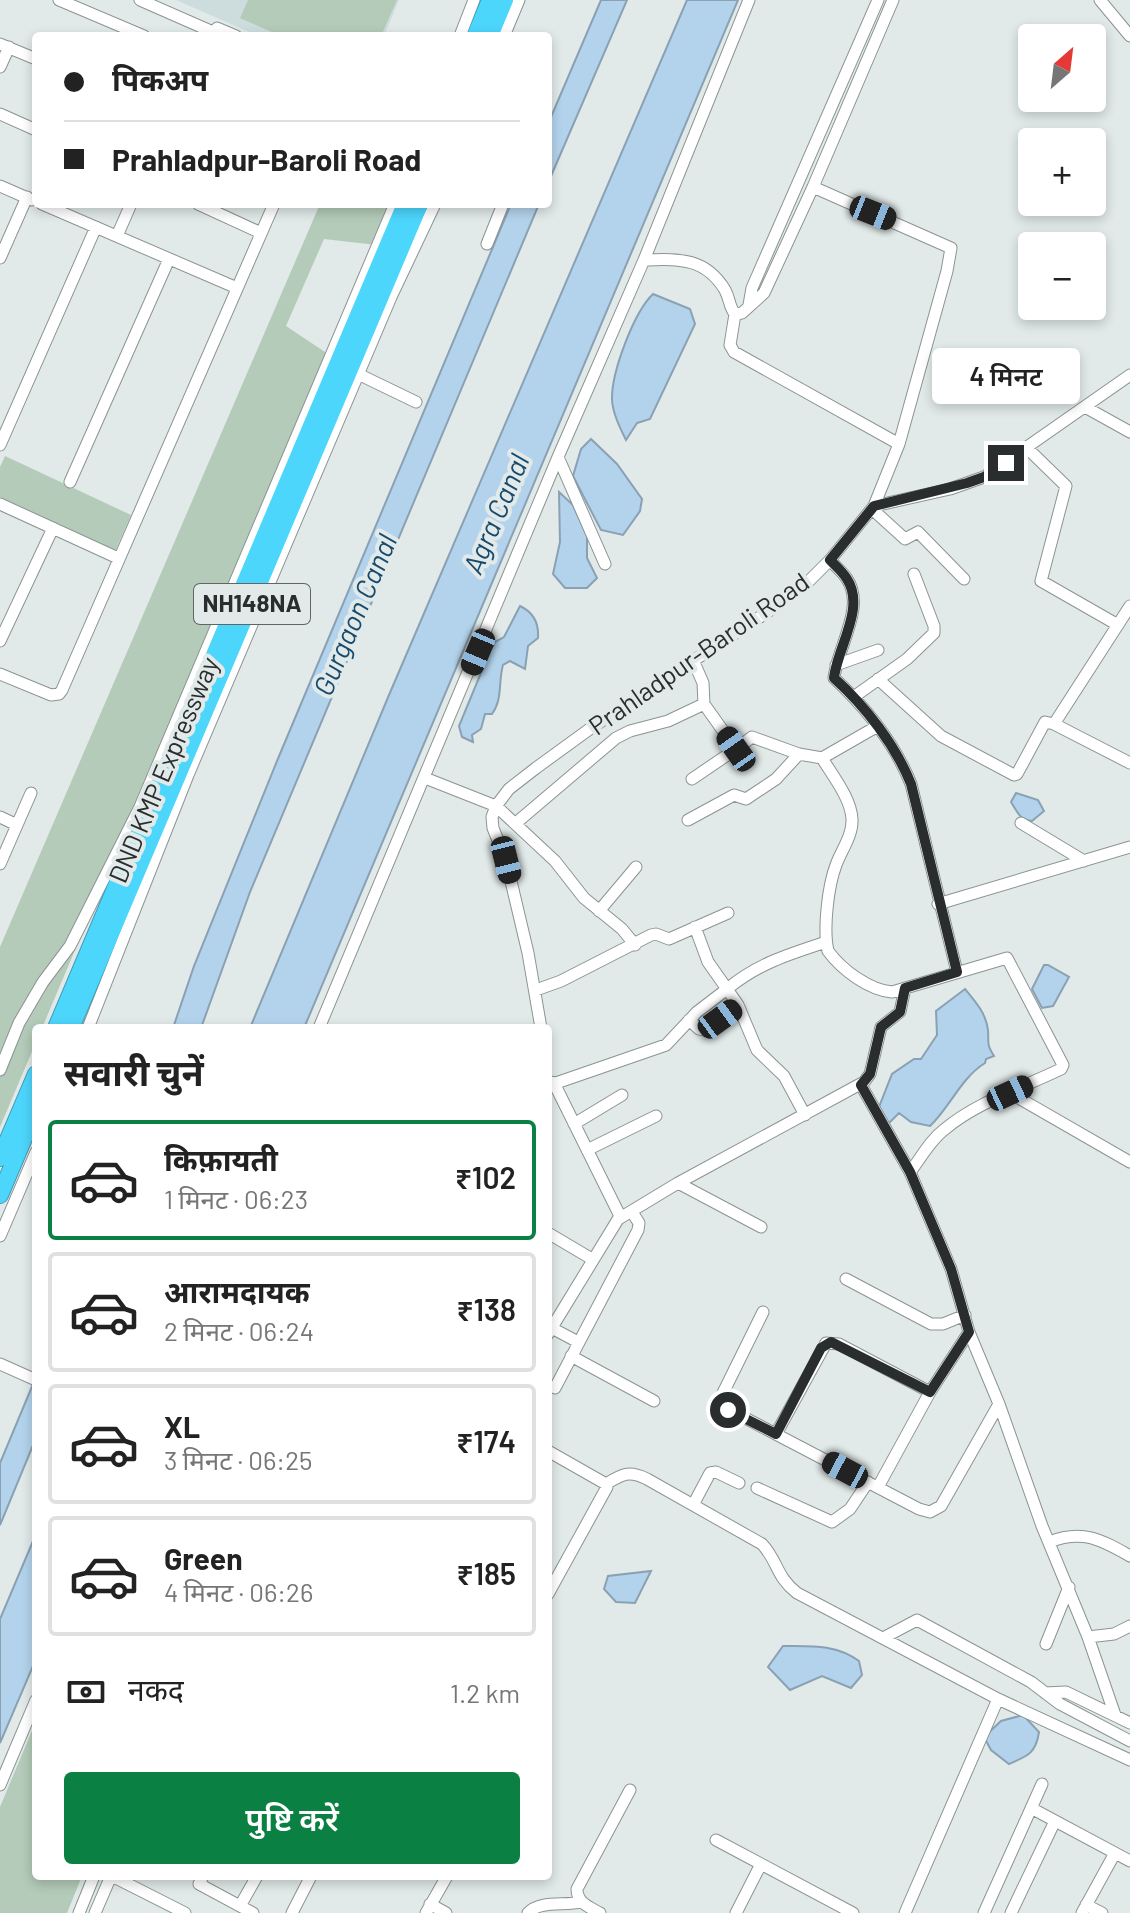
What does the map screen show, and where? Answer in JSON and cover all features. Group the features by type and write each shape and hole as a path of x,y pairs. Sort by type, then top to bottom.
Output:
{"highway":[{"path":"477,32 490,0"},
{"path":"492,32 505,0"},
{"name":"DND KMP Expressway","path":"72,1024 75,1001 403,208"},
{"name":"DND KMP Expressway","path":"59,1024 75,1001 418,208"},
{"path":"0,1158 32,1083"},
{"path":"0,1195 32,1119"}],"street":[{"path":"59,0 135,32"},
{"path":"140,0 213,32"},
{"path":"154,0 227,32"},
{"path":"462,32 474,0"},
{"path":"506,32 519,0"},
{"path":"321,1024 558,457 644,260 749,0"},
{"path":"749,305 752,288 878,0"},
{"path":"735,314 742,313 764,293 893,0"},
{"path":"1100,0 1129,33"},
{"path":"0,67 4,45 32,57"},
{"path":"0,114 32,128"},
{"path":"0,186 31,199 0,258"},
{"name":"Prahladpur-Baroli Road","path":"496,806 509,789 536,768 808,582 873,508 899,444 951,248 813,187"},
{"path":"51,208 237,288"},
{"path":"117,236 129,208"},
{"path":"208,208 261,233"},
{"path":"0,674 51,695 59,694 272,208"},
{"path":"0,1070 19,1023 43,982 70,946 140,807 393,208"},
{"path":"90,1024 188,775 391,297 433,208"},
{"path":"487,244 501,208"},
{"path":"0,445 96,227"},
{"path":"70,482 169,259"},
{"path":"644,260 676,259 695,263 721,284 735,314 730,345 734,352 899,444"},
{"path":"358,374 416,402"},
{"path":"873,508 950,489 984,477 1130,375"},
{"path":"1085,407 1130,432"},
{"path":"1028,449 1066,486 1041,581 1118,625"},
{"path":"558,457 605,564"},
{"path":"0,504 118,558"},
{"path":"873,508 905,539 918,532 964,579"},
{"path":"0,641 53,528"},
{"path":"830,560 847,578 854,600 834,679 855,696 904,766 957,972"},
{"path":"855,696 907,659 934,633 914,574"},
{"path":"1054,724 1130,606"},
{"path":"836,665 878,650"},
{"path":"693,660 703,683 704,704 736,749"},
{"path":"878,679 941,736 1014,775 1042,724 1048,722 1130,763"},
{"path":"516,823 616,738 668,721 704,704"},
{"path":"692,779 752,737 799,754 822,758 876,727"},
{"path":"688,820 734,795 746,799 776,779 799,754"},
{"path":"822,758 840,788 852,819 850,834 830,880 826,942 833,958 865,983 883,991 905,988 1008,958 1063,1065 1061,1069 947,1126 910,1172"},
{"path":"425,778 496,806 555,861 576,890 622,929 635,945"},
{"path":"0,864 31,793"},
{"path":"496,806 492,817 493,828 506,860 536,990 540,1024"},
{"path":"0,817 17,825"},
{"path":"1021,823 1084,861"},
{"path":"938,904 1130,847"},
{"path":"599,911 636,867"},
{"path":"536,990 554,985 653,934 669,939 728,913"},
{"path":"695,927 708,962 738,1005 757,1050 784,1076 805,1115"},
{"path":"552,1083 662,1047 705,1004 766,962 826,942"},
{"path":"552,1324 592,1259 626,1215 678,1183 861,1085 870,1074 881,1027 900,1012 905,988"},
{"path":"689,1020 702,1030 738,1005"},
{"path":"552,1085 626,1215 639,1227 555,1388"},
{"path":"861,1085 910,1172 951,1269 969,1332 1069,1587 1115,1715"},
{"path":"1010,1093 1130,1162"},
{"path":"574,1124 622,1095"},
{"path":"587,1150 656,1116"},
{"path":"0,1236 32,1161"},
{"path":"678,1183 761,1227"},
{"path":"552,1235 592,1259"},
{"path":"846,1279 931,1324 943,1324 965,1315"},
{"path":"763,1312 721,1401 728,1410 919,1509 937,1510 999,1404"},
{"path":"552,1330 578,1342"},
{"path":"757,1488 832,1522 850,1509 873,1485 969,1332"},
{"path":"776,1434 826,1343 839,1344 930,1392"},
{"path":"571,1356 654,1401"},
{"path":"0,1364 32,1378"},
{"path":"552,1454 606,1484"},
{"path":"606,1484 626,1472 636,1473 762,1544 773,1559 778,1574 797,1593 998,1699 1130,1760"},
{"path":"693,1505 710,1473 716,1472 739,1483"},
{"path":"552,1587 605,1493 606,1484"},
{"path":"1049,1542 1064,1536 1082,1535 1130,1556"},
{"path":"1046,1644 1069,1587"},
{"path":"883,1638 917,1620 1031,1682 1060,1704 1128,1740 1130,1751"},
{"path":"1088,1637 1114,1634 1130,1626"},
{"path":"1045,1693 1066,1692 1130,1723"},
{"path":"905,1913 998,1699"},
{"path":"0,1785 32,1709"},
{"path":"984,1913 1042,1784"},
{"path":"600,1913 581,1902 577,1889 630,1790"},
{"path":"1031,1808 1130,1861"},
{"path":"1011,1913 1055,1821"},
{"path":"716,1840 853,1913"},
{"path":"1102,1913 1084,1909 1115,1853"},
{"path":"736,1913 761,1864"},
{"path":"79,1913 92,1880"},
{"path":"95,1913 110,1880"},
{"path":"201,1880 199,1884 253,1913"},
{"path":"240,1906 255,1880"},
{"path":"292,1913 309,1880"},
{"path":"436,1880 440,1888"},
{"path":"445,1880 428,1909 446,1913"},
{"path":"135,1881 185,1913"},
{"path":"528,1913 540,1905 566,1906 581,1902"}],"shaded area":[{"path":"176,0 399,0 386,32 249,32"}],"green space":[{"path":"248,0 397,0 383,32 272,32 240,18"},
{"path":"318,208 393,208 377,245 324,239 286,326 328,354 44,1024 32,1024 32,1051 0,1127 0,947"},
{"path":"5,456 131,515 115,551 0,497 0,467"},
{"path":"32,1731 32,1880 80,1880 67,1913 0,1913 0,1807"}],"water":[{"path":"601,0 627,0 552,174 552,115"},
{"name":"Agra Canal","path":"687,0 738,0 306,1024 252,1024"},
{"name":"Gurgaon Canal","path":"509,208 537,208 250,892 202,1024 174,1024 194,966"},
{"path":"653,294 690,309 695,324 650,419 637,423 626,440 613,409 613,387 632,328"},
{"path":"591,439 617,464 642,499 640,511 623,535 601,530 573,476 581,449"},
{"path":"559,492 573,505 587,536 587,558 597,578 587,588 565,588 553,574 560,542"},
{"path":"520,606 534,619 538,638 528,646 525,669 510,661 503,665 495,708 492,714 485,714 481,729 472,735 473,742 462,737 459,726 490,651 495,642 504,637"},
{"path":"1016,793 1038,800 1044,811 1032,821 1021,817 1011,802"},
{"path":"1044,965 1069,977 1053,1006 1042,1008 1032,989"},
{"path":"965,989 985,1018 989,1046 994,1056 986,1059 969,1076 930,1126 911,1122 899,1113 885,1127 879,1107 892,1074 914,1059 921,1059 937,1035 936,1011"},
{"path":"32,1387 32,1448 0,1525 0,1463"},
{"path":"32,1543 32,1668 0,1743 0,1619"},
{"path":"651,1571 635,1603 616,1602 604,1589 608,1576"},
{"path":"783,1646 823,1647 841,1651 859,1661 862,1675 851,1688 822,1676 790,1690 768,1667"},
{"path":"1023,1715 1039,1732 1038,1739 1030,1753 1009,1764 991,1750 984,1737 1001,1721"}],"route":[{"path":"728,1410 776,1434 821,1348 831,1342 930,1392 969,1332 951,1269 910,1172 874,1113 861,1085 870,1074 878,1033 883,1023 900,1012 905,988 957,972 904,766 855,696 833,676 854,609 853,593 847,578 830,560 874,506 950,489 984,477 1006,463"}]}
